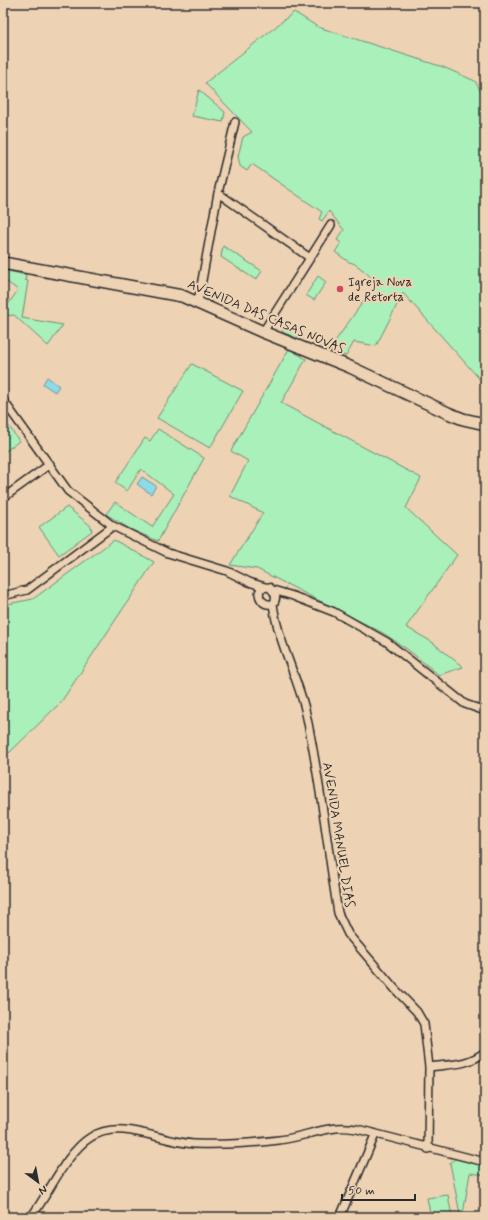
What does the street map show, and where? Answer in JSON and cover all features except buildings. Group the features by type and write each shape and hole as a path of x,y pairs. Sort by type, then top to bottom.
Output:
{"street":[{"path":"198,302 218,193 235,122"},
{"path":"218,193 310,258"},
{"path":"263,332 331,226"},
{"name":"AVENIDA DAS CASAS NOVAS","path":"3,264 166,292 198,302 263,332 350,367 448,413 463,419 485,424"},
{"name":"AVENIDA MANUEL DIAS","path":"3,400 68,491 113,526 168,552 227,571 249,582 273,590 275,620 306,714 338,913 348,934 395,989 417,1012 424,1024 429,1067 428,1148"},
{"path":"3,498 50,464"},
{"path":"3,596 27,590 113,526"},
{"name":"AVENIDA MANUEL DIAS","path":"249,582 275,620"},
{"path":"265,587 259,592 261,599 266,604 274,603 293,596"},
{"path":"273,590 334,612 387,642 465,704 485,711"},
{"path":"429,1067 474,1060 485,1052"},
{"path":"31,1217 48,1194 59,1172 78,1149 90,1137 106,1130 122,1129 162,1139 194,1144 281,1140 337,1127 357,1129 375,1135 485,1162"},
{"path":"340,1217 375,1135"}],"path":[{"path":"463,1216 467,1217"}],"green space":[{"path":"294,12 318,27 443,67 475,81 485,99 485,385 403,293 376,346 354,342 346,356 329,350 377,282 359,267 335,252 341,243 337,240 344,230 329,211 322,221 319,219 322,212 252,164 247,171 240,166 238,156 243,137 252,132 205,83"},
{"path":"199,90 225,112 223,122 192,116"},
{"path":"223,246 262,271 256,280 221,257"},
{"path":"3,270 26,275 25,280 28,281 22,318 63,325 48,346 14,315 3,316 3,307 5,309 18,290 3,279"},
{"path":"318,276 326,282 314,300 306,295"},
{"path":"288,322 302,331 297,338 282,332"},
{"path":"289,349 306,359 281,403 421,478 406,508 457,555 406,627 432,642 463,667 439,675 407,649 383,633 257,569 230,565 263,513 230,496 248,461 231,451"},
{"path":"192,364 243,391 210,448 157,418"},
{"path":"6,422 19,441 3,453 3,424"},
{"path":"158,429 204,458 158,541 130,529 106,514 115,502 152,527 174,494 141,469 127,491 115,483 145,438 150,441"},
{"path":"67,507 91,526 92,531 59,555 39,527"},
{"path":"114,540 154,562 61,702 9,753 3,750 3,605 33,599"},
{"path":"455,1159 485,1166 485,1175 470,1173 463,1214 460,1214 450,1163"},
{"path":"448,1195 452,1217 431,1217 427,1198"}],"water":[{"path":"47,377 59,386 55,392 43,384"},
{"path":"142,477 156,486 151,494 137,484"}],"place":[{"name":"Igreja Nova de Retorta","path":"340,289"}]}
